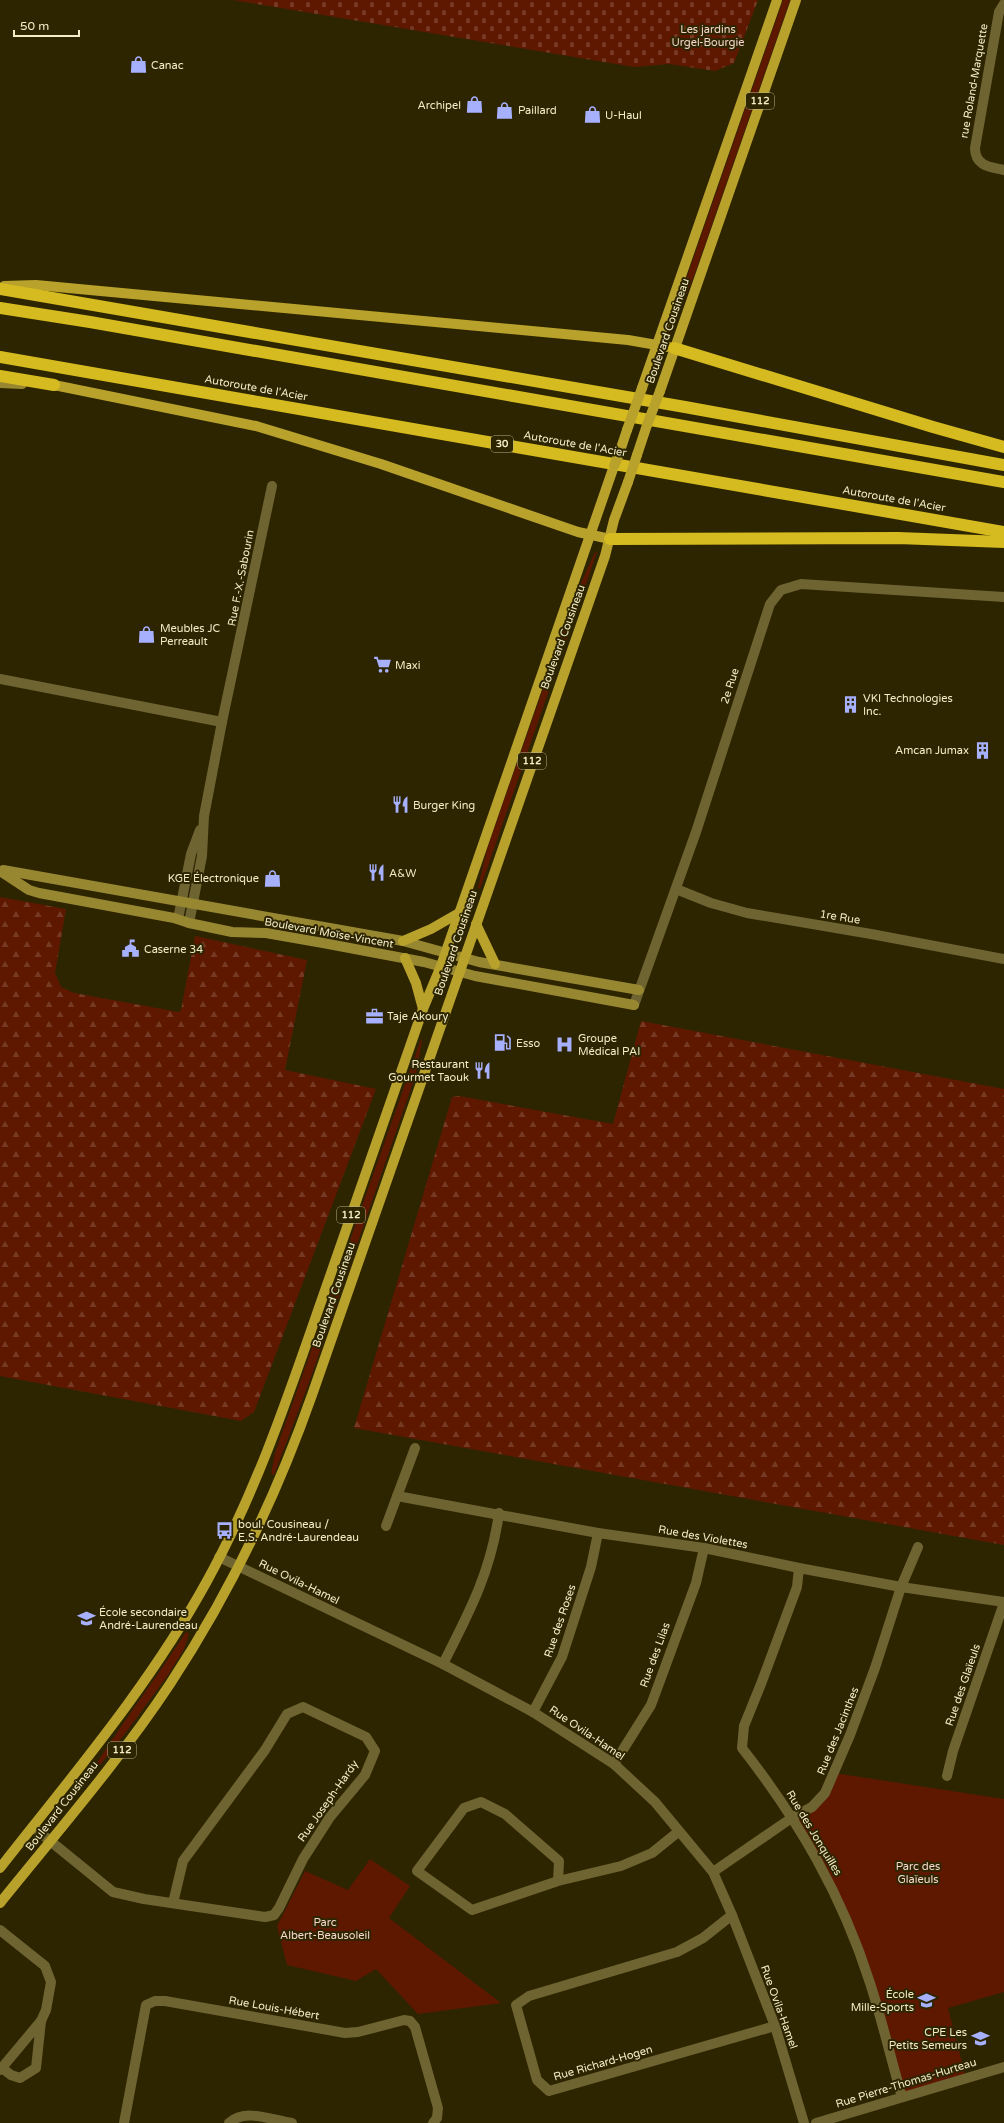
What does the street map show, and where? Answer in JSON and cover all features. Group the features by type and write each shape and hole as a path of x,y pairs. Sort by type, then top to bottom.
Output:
{"highway":[{"path":"0,288 700,410 1004,465"},
{"path":"0,308 90,322 1004,482"},
{"path":"674,348 933,427 1004,446"},
{"name":"Autoroute de l'Acier","path":"0,358 1004,532"},
{"path":"0,376 54,385"},
{"path":"610,539 898,538 1004,542"}],"main road":[{"name":"Boulevard Cousineau","path":"0,1868 146,1680 180,1629 219,1557 251,1492 279,1422 424,1009 441,966 777,0"},
{"name":"Boulevard Cousineau","path":"0,1903 135,1732 170,1685 240,1567 273,1497 301,1425 796,0"},
{"path":"0,288 36,285 657,344 674,348"},
{"path":"54,385 256,426 382,464 590,536 610,539"},
{"path":"403,941 431,929 459,913"},
{"path":"476,924 495,964"},
{"path":"405,958 416,982 424,1009"}],"street":[{"name":"rue Roland-Marquette","path":"1004,4 999,12 975,148 976,157 982,164 1004,170"},
{"path":"0,383 54,385"},
{"name":"Rue F.-X.-Sabourin","path":"178,919 192,854 204,816 222,722 227,708 272,486"},
{"name":"2e Rue","path":"634,1005 676,889 770,604 781,590 801,584 1004,597"},
{"path":"0,679 222,722"},
{"name":"Rue F.-X.-Sabourin","path":"189,923 202,856 204,816"},
{"name":"Boulevard Moïse-Vincent","path":"0,871 192,903 403,941 464,958 639,990"},
{"name":"Boulevard Moïse-Vincent","path":"0,871 29,890 39,893 178,919 189,923 236,932 272,934 405,958 441,966 459,972 634,1005"},
{"name":"1re Rue","path":"676,889 711,903 747,913 1004,959"},
{"path":"386,1526 415,1448"},
{"name":"Rue des Violettes","path":"397,1496 499,1513 598,1533 704,1548 901,1587 1004,1603"},
{"path":"443,1664 479,1592 495,1540 499,1513"},
{"name":"Rue des Roses","path":"533,1712 562,1657 591,1567 598,1533"},
{"name":"Rue des Jacinthes","path":"713,1872 793,1817 812,1807 825,1793 850,1735 875,1668 901,1587 918,1547"},
{"name":"Rue des Lilas","path":"614,1764 651,1705 696,1583 704,1548"},
{"name":"Rue Ovila-Hamel","path":"219,1557 443,1664 533,1712 614,1764 655,1802 678,1832 713,1872 732,1915 775,2026 804,2123"},
{"name":"Rue des Jonquilles","path":"799,1568 797,1588 762,1684 744,1726 742,1748 793,1817 834,1892 870,1983 902,2096"},
{"name":"Rue des Glaïeuls","path":"947,1776 953,1751 1004,1603"},
{"name":"Rue Joseph-Hardy","path":"33,1827 113,1892 173,1903 265,1917 274,1915 280,1908 303,1859 330,1817 365,1775 375,1751 366,1738 303,1707 287,1714 265,1750 183,1861 173,1903"},
{"path":"558,1882 559,1861 505,1814 481,1802 464,1808 417,1871 472,1910 558,1882 621,1866 652,1853 678,1832"},
{"name":"Rue Richard-Hogen","path":"732,1915 703,1938 677,1952 529,1996 516,2005 537,2080 549,2091 775,2026"},
{"path":"0,1930 45,1966 51,1982 46,2010 41,2021 1,2069 20,2078 36,2068 41,2021"},
{"name":"Rue Louis-Hébert","path":"124,2123 146,2005 155,2001 165,2001 345,2033 358,2032 404,2020 410,2022 415,2027 438,2108 437,2118 433,2123"},
{"name":"Rue Pierre-Thomas-Hurteau","path":"816,2123 902,2096 1004,2067"},
{"path":"229,2123 235,2118 244,2115 292,2123"}],"green space":[{"name":"Les jardins Urgel-Bourgie","path":"233,0 758,0 734,63 715,71 669,64 634,67"},
{"path":"783,0 790,0 694,276 670,333 668,332 673,317"},
{"path":"595,552 597,552 480,889 478,888 487,849 577,592"},
{"path":"0,897 66,909 55,973 61,987 74,993 179,1012 181,1010 195,936 307,960 285,1070 376,1089 254,1412 241,1421 0,1376"},
{"path":"641,1021 1004,1089 1004,1545 354,1428 452,1097 459,1096 613,1124"},
{"path":"421,1039 416,1074 310,1380 274,1475 271,1474 275,1453"},
{"path":"186,1632 189,1634 184,1649 168,1675 124,1735 88,1780 87,1779 111,1742"},
{"name":"Parc des Glaïeuls","path":"834,1773 1004,1799 1004,1992 948,2008 966,2078 902,2097 854,1940 793,1817 812,1807"},
{"name":"Parc Albert-Beausoleil","path":"370,1859 410,1886 389,1918 501,2003 418,2014 376,1969 356,1981 287,1965 277,1926 305,1871 348,1890"}],"place":[{"name":"Canac","path":"138,65"},
{"name":"Archipel","path":"474,105"},
{"name":"Paillard","path":"505,110"},
{"name":"U-Haul","path":"592,115"},
{"name":"Meubles JC Perreault","path":"147,634"},
{"name":"Maxi","path":"382,665"},
{"name":"VKI Technologies Inc.","path":"850,704"},
{"name":"Amcan Jumax","path":"982,750"},
{"name":"Burger King","path":"400,805"},
{"name":"A&W","path":"376,873"},
{"name":"KGE Électronique","path":"272,878"},
{"name":"Caserne 34","path":"131,949"},
{"name":"Taje Akoury","path":"374,1016"},
{"name":"Esso","path":"503,1043"},
{"name":"Groupe Médical PAI","path":"565,1044"},
{"name":"Restaurant Gourmet Taouk","path":"482,1070"},
{"name":"boul. Cousineau / E.S. André-Laurendeau","path":"225,1530"},
{"name":"École secondaire André-Laurendeau","path":"86,1618"},
{"name":"École Mille-Sports","path":"927,2000"},
{"name":"CPE Les Petits Semeurs","path":"980,2038"}]}
